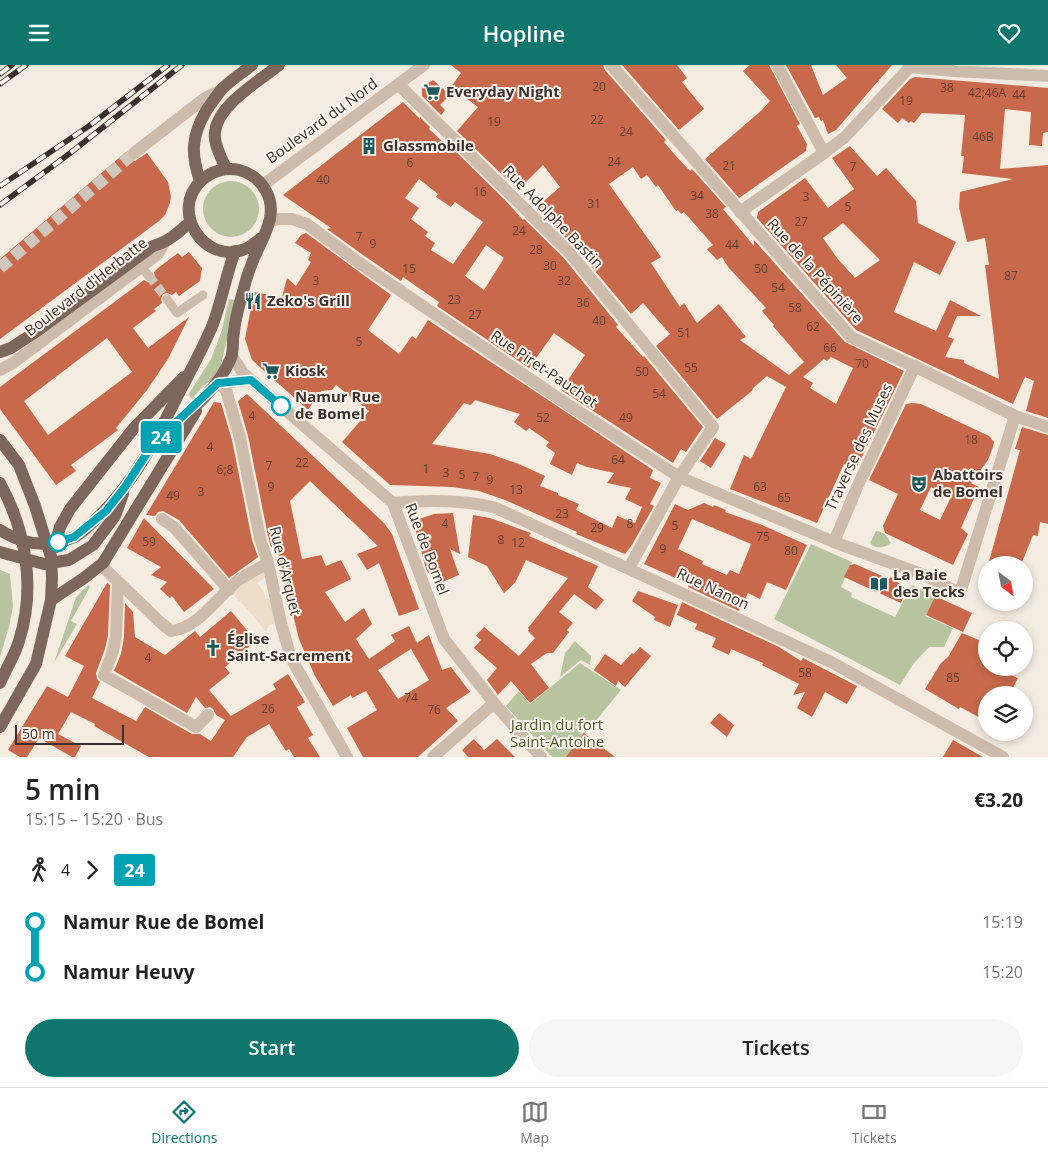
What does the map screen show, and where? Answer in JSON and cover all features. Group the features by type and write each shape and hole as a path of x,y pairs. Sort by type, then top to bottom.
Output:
{"main road":[{"path":"200,181 193,154 195,133 221,90 252,65"},
{"path":"226,169 218,150 214,133 217,123 232,101 279,65"},
{"path":"153,444 218,383 232,356 234,332 242,296 250,269 264,236 270,221 271,208 269,196 262,185 247,172 226,169 212,173 200,181 191,195 188,209 190,222 199,238 211,247 223,251 235,251 245,249 264,236"},
{"path":"0,353 37,331 153,246 164,243 190,222"},
{"path":"0,530 13,538 35,544 55,543 74,537 106,511 125,487 153,444 191,370 213,324 228,268 235,251"},
{"path":"51,557 60,527 70,509 134,428 191,370"},
{"path":"51,600 84,578 102,563 205,397"},
{"path":"0,440 19,465 29,489 51,557 52,578 51,600 36,664 0,727"},
{"path":"0,483 11,502 23,539 27,575 25,616 19,642 0,683"},
{"path":"0,551 44,564 70,560 93,545 115,516 125,487"}],"street":[{"name":"Boulevard du Nord","path":"262,185 424,65"},
{"name":"Rue de la Pépinière","path":"611,65 851,337 1016,416 1048,427"},
{"path":"776,65 824,153"},
{"path":"740,212 845,137 910,66 954,71 1048,76"},
{"name":"Rue Adolphe Bastin","path":"399,85 569,252 713,427 679,477"},
{"path":"134,153 205,98 221,90"},
{"name":"Rue Piret-Pauchet","path":"270,221 292,219 307,224 358,263 679,477 834,542"},
{"name":"Boulevard d'Herbatte","path":"0,370 145,271 164,243"},
{"path":"167,299 178,313 203,295"},
{"name":"Rue de Bomel","path":"232,356 243,373 393,503 444,639 494,703 540,757"},
{"name":"Traverse des Muses","path":"834,542 858,485 915,366"},
{"path":"218,383 251,380"},
{"name":"Rue d'Arquet","path":"218,383 226,390 240,438 260,538 291,658 348,757"},
{"path":"834,542 924,575 960,593 1016,416"},
{"path":"629,569 679,477"},
{"name":"Rue Nanon","path":"393,503 411,501 476,503 489,506 831,662 1003,757"},
{"path":"162,519 174,527 229,590"},
{"path":"102,563 105,569 160,623 172,631 189,625 215,604 239,579 268,563"},
{"path":"118,581 116,636 113,651 104,675 196,727 208,715"},
{"path":"433,757 494,703"}],"green space":[{"path":"231,181 242,183 251,189 257,198 259,209 257,220 251,229 242,235 231,237 220,235 211,229 205,220 203,209 205,198 211,189 220,183"},
{"path":"229,299 236,300 221,365 213,379 203,386 192,399 188,395 211,359 222,330"},
{"path":"876,531 883,533 891,543 880,547 872,545 870,543"},
{"path":"811,544 852,562 841,587 852,593 851,597 895,617 912,585 936,595 925,616 953,628 944,647 929,647 914,663 900,685 774,619"},
{"path":"0,570 10,574 13,606 0,657"},
{"path":"88,585 90,587 71,621 77,624 54,663 76,597"},
{"path":"575,641 591,656 590,665 581,660 560,677 565,653"},
{"name":"Jardin du fort Saint-Antoine","path":"580,663 621,690 566,757 552,757 506,706 519,691 530,704","holes":["583,719 590,726 582,734 575,727"]}],"shaded area":[{"path":"268,563 271,574 257,583 266,599 276,598 281,623 269,625 266,632 229,590"}],"building":[{"path":"451,65 603,65 605,70 666,140 664,142 675,155 690,171 692,169 726,207 723,209 754,246 754,240 845,342 904,371 856,469 844,464 817,523 730,489 744,455 751,459 786,387 767,376 752,391 717,419 656,346 670,334 643,303 631,314 575,247 536,208 560,187 543,165 518,190 457,131 478,107 451,87 461,73","holes":["633,167 641,179 647,175 656,187 658,185 676,211 678,210 681,214 684,212 713,245 707,249 717,260 722,257 728,267 766,308 762,311 804,362 789,375 740,340 746,337 719,304 697,323 684,303 680,307 651,263 661,257 609,184","831,357 853,368 836,404 810,388 813,383 803,377 824,359 827,361"]},
{"path":"622,65 677,65 687,78 682,82 704,109 679,130"},
{"path":"750,65 769,65 800,124 797,126 807,144 806,151 739,198 705,159 770,101 743,71"},
{"path":"786,65 811,65 823,95 847,78 836,65 892,65 836,130 828,134 823,120 821,121 819,117 815,118"},
{"path":"915,77 1048,88 1048,132 1043,133 1042,146 1029,145 1031,112 1005,109 1000,169 1048,165 1048,418 1026,411 1034,381 1025,377 1013,404 856,330 757,218 758,212 805,178 828,208 854,189 832,158 850,146 877,176 886,168 916,201 918,223 956,242 940,275 914,262 894,312 936,331 950,300 981,316 957,316 948,337 954,339 945,357 964,360 964,363 999,379 985,265 989,265 985,238 967,242 959,207 960,192 1013,179 962,173 964,156 961,156 965,115 922,113 914,123 911,121 909,123 902,118 898,123 882,109 910,79","holes":["843,223 880,260 855,278 837,258 823,238"]},
{"path":"433,80 450,95 440,105 445,110 441,115 422,96 422,87"},
{"path":"403,102 563,257 618,325 616,327 644,356 703,427 686,452 681,449 673,463 561,390 585,355 554,333 529,368 437,306 439,302 403,277 401,281 363,255 327,229 331,228 283,195","holes":["419,179 438,194 436,197 451,207 455,202 483,222 453,264 431,250 435,243 425,236 428,232 411,219 419,208 405,198","486,245 504,258 484,290 465,276"]},
{"path":"126,152 128,158 135,161 147,153 168,182 171,196 165,215 0,339 0,259"},
{"path":"306,233 391,295 368,330 399,354 412,336 416,339 428,320 653,470 650,478 661,483 650,504 654,506 625,554 576,534 577,532 505,500 479,491 452,487 390,485 342,442 369,411 336,385 332,390 321,391 308,410 252,360 245,339 254,292 282,297 287,278 296,286 311,262 308,260 311,253 295,243 301,235","holes":["475,400 520,414 514,422 526,431 529,428 549,442 546,446 555,453 550,464 572,475 577,463 614,473 607,483 631,488 625,499 642,507 635,523 617,516 612,528 576,510 579,504 540,486 545,476 490,454 432,444 464,403 471,405"]},
{"path":"189,252 202,268 200,281 179,296 176,292 172,295 163,294 162,303 154,309 156,311 133,328 148,348 189,317 168,359 147,390 116,428 118,430 71,465 76,471 56,485 0,409 0,387 144,280 148,282 153,281 155,277 154,272 178,253 182,257","holes":["107,338 132,372 48,435 24,401"]},
{"path":"247,394 384,523 392,534 419,609 399,616 379,563 367,570 357,554 378,546 310,481 290,501 302,559 321,555 326,566 341,560 351,579 325,592 345,622 364,608 372,624 356,639 369,659 395,641 391,635 409,626 417,643 429,635 442,670 451,667 470,692 446,708 458,721 418,757 363,757 347,728 377,710 366,691 352,698 351,695 333,706 315,676 299,639 276,544 271,547 248,436 238,401","holes":["411,649 429,680 398,699 378,670"]},
{"path":"214,402 221,403 232,440 252,540 258,557 229,578 179,520 163,511 158,512 155,516 146,515"},
{"name":"Abattoirs de Bomel","path":"906,404 921,404 989,436 994,442 988,460 971,483 979,487 961,528 968,534 953,565 885,533 883,526 898,494 869,480","holes":["931,487 951,497 940,520 920,510"]},
{"path":"1022,427 1048,435 1048,524 1040,522 1038,536 1033,535 1025,556 991,556 1020,450 1015,449"},
{"path":"715,438 726,444 711,468 700,461"},
{"path":"704,503 713,507 714,505 726,510 725,512 762,525 807,545 786,590 767,582 760,599 748,593 739,611 688,587 689,584 644,564 675,504 688,510","holes":["692,519 751,544 739,574 730,570 727,575 702,564 703,561 678,549"]},
{"path":"453,513 460,554 450,549 459,575 435,585 430,573 426,569 413,521 434,514"},
{"path":"473,515 490,518 531,533 529,536 598,566 588,587 604,600 596,610 574,594 559,612 573,623 567,630 569,632 553,653 547,653 531,664 549,688 530,703 511,681 498,695 487,680 497,668 474,648 481,640 476,636 484,627 519,656 535,638 528,631 528,628 568,578 526,560 515,583 504,593 487,566 468,557"},
{"path":"144,518 214,589 184,612 172,596 170,598 160,589 167,582 151,575 161,567 127,548"},
{"name":"La Baie des Tecks","path":"855,564 889,579 891,577 904,587 906,591 901,603 844,577 850,565"},
{"path":"107,583 110,585 108,635 96,673 97,679 100,682 92,698 136,721 145,707 192,734 200,734 211,741 225,720 216,715 213,709 210,707 205,708 196,697 187,713 114,671 121,654 124,637 125,603 133,612 135,637 165,655 195,631 200,637 231,611 256,641 225,667 230,673 209,690 231,716 276,689 273,684 288,674 305,702 297,707 313,735 308,738 320,757 294,757 289,749 286,751 269,724 247,737 233,757 149,757 94,726 95,724 71,712 58,734 81,746 75,757 39,738 27,757 20,757 8,750 47,686 68,697 84,666 65,656"},
{"path":"638,591 678,605 670,627 654,620 655,617 632,601"},
{"path":"935,596 972,613 963,632 926,615"},
{"path":"682,602 779,647 801,661 803,658 857,686 847,704 825,692 812,717 797,708 805,692 793,695 799,684 762,665 763,663 731,649 729,655 712,647 716,638 695,629 697,624 677,615"},
{"path":"962,633 978,640 978,676 1013,676 1018,678 1014,686 978,686 978,717 960,707 959,709 925,689 941,663 948,657"},
{"path":"640,647 651,656 625,687 618,681 616,686 594,670 605,654 621,665"},
{"path":"719,713 734,725 727,737 710,723"},
{"path":"584,733 615,757 566,757"},
{"path":"474,739 484,750 497,739 515,757 468,757 462,750"},
{"path":"953,740 983,757 943,757"}],"tunnel":[{"path":"0,268 134,153"},
{"path":"149,276 167,299"}],"railway":[{"path":"0,74 12,65"},
{"path":"0,84 26,65"},
{"path":"0,186 89,126 168,65"},
{"path":"0,205 69,154 182,65"}],"bus line":[{"name":"24","path":"58,542 74,537 106,511 125,487 153,444 218,383 251,380 281,406"}],"place":[{"name":"Everyday Night","path":"432,92"},
{"name":"Glassmobile","path":"369,146"},
{"name":"Zeko's Grill","path":"253,301"},
{"name":"Kiosk","path":"271,371"},
{"name":"Namur Rue de Bomel","path":"281,406"},
{"name":"Abattoirs de Bomel","path":"919,484"},
{"name":"La Baie des Tecks","path":"879,584"},
{"name":"Église Saint-Sacrement","path":"213,648"}]}
